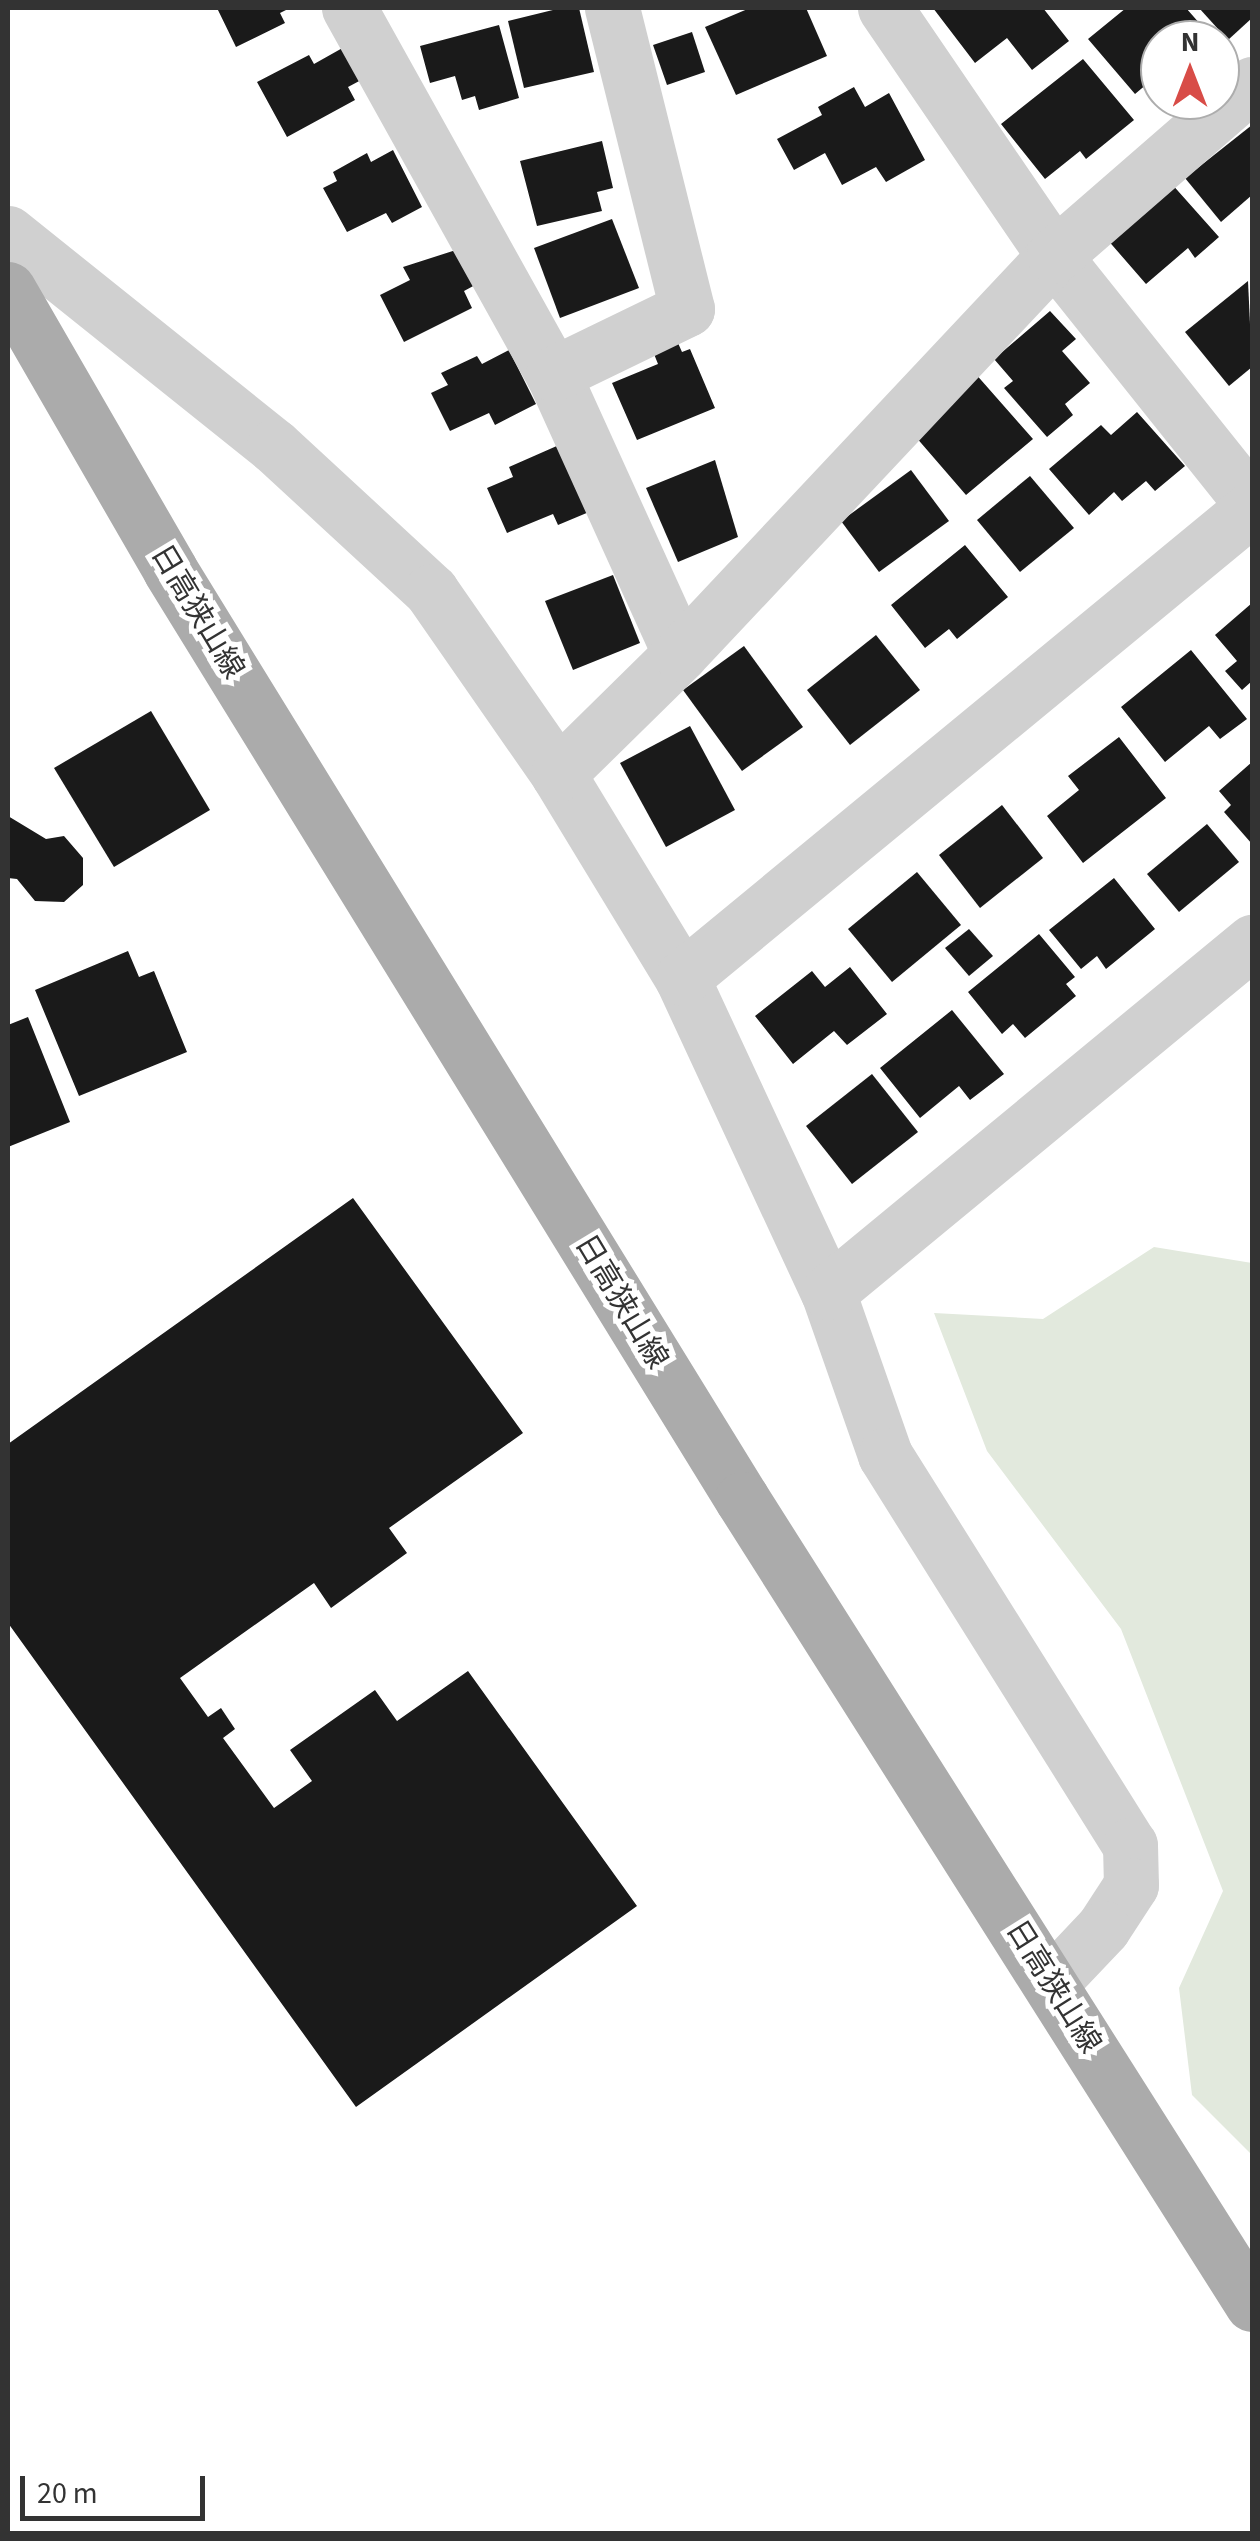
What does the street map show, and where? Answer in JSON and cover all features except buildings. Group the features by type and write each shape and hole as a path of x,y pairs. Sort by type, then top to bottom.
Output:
{"main road":[{"name":"日高狭山線","path":"8,289 170,570 732,1483 1252,2304"}],"street":[{"path":"349,8 554,374 680,654"},
{"path":"554,374 687,308 612,8"},
{"path":"682,978 1252,506 1054,256 885,8"},
{"path":"558,774 680,654 1054,256 1252,84"},
{"path":"8,233 274,446 432,591 558,774 682,978 828,1292 885,1456 1130,1845 1130,1885 1103,1928 1051,1983"},
{"path":"828,1292 1252,942"}],"shaded area":[{"path":"1154,1247 1252,1263 1252,2155 1192,2095 1179,1988 1223,1891 1121,1629 987,1451 934,1313 1043,1319"}]}
